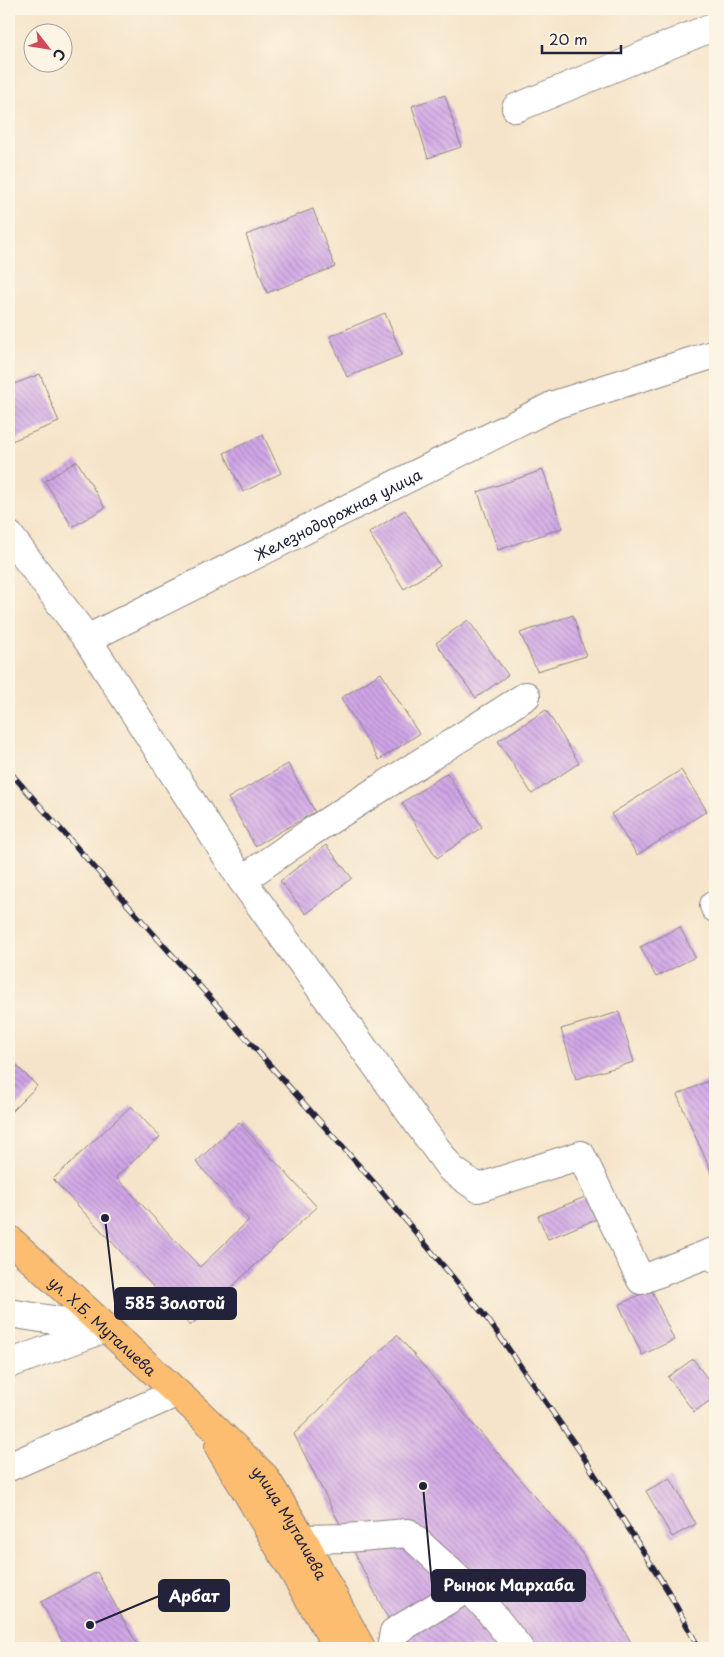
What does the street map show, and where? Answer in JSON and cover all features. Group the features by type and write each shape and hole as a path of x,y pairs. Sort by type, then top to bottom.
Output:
{"main road":[{"name":"ул. Х.Б. Муталиева","path":"9,1238 197,1411"},
{"name":"улица Муталиева","path":"197,1411 264,1476 303,1539 362,1648"},
{"path":"197,1411 338,1648"}],"street":[{"path":"516,108 715,26"},
{"name":"Железнодорожная улица","path":"87,639 554,405 715,354"},
{"path":"9,536 87,639 242,880 451,1169 478,1188 581,1155 641,1280 710,1253 715,1258"},
{"path":"242,880 311,832 526,696"},
{"path":"9,1313 106,1328"},
{"path":"9,1364 106,1328"},
{"path":"9,1467 176,1393"},
{"path":"303,1539 408,1534 468,1588 519,1648"},
{"path":"393,1640 468,1588"}],"building":[{"path":"445,95 461,147 428,158 412,106"},
{"path":"313,209 335,267 267,293 246,235"},
{"path":"385,313 402,355 347,377 330,336"},
{"path":"40,374 59,422 9,442 9,386"},
{"path":"263,435 281,473 243,492 224,453"},
{"path":"77,461 105,508 72,527 45,481"},
{"path":"543,470 562,528 498,550 478,492"},
{"path":"405,510 440,566 404,589 369,533"},
{"path":"573,615 586,656 537,671 520,633"},
{"path":"468,620 508,675 476,698 436,643"},
{"path":"381,673 419,734 379,760 341,698"},
{"path":"546,710 579,763 532,794 498,741"},
{"path":"288,764 315,812 255,846 228,798"},
{"path":"681,770 707,811 637,855 611,814"},
{"path":"447,773 482,827 437,858 402,803"},
{"path":"326,845 352,878 306,914 280,881"},
{"path":"680,927 695,957 656,977 640,947"},
{"path":"619,1012 634,1062 576,1079 561,1029"},
{"path":"9,1058 37,1086 9,1114"},
{"path":"715,1078 715,1178 714,1178 677,1095"},
{"path":"131,1106 160,1137 116,1177 200,1267 249,1220 196,1162 239,1122 317,1207 190,1326 53,1179"},
{"path":"590,1195 599,1218 548,1239 538,1216"},
{"path":"651,1289 674,1340 642,1355 619,1305"},
{"path":"397,1335 579,1548 634,1648 403,1648 294,1434"},
{"path":"693,1359 715,1389 715,1397 694,1412 668,1377"},
{"path":"670,1478 696,1524 672,1537 646,1491"},
{"path":"97,1572 139,1648 66,1648 41,1602"}],"railway":[{"path":"9,771 378,1187 489,1321 581,1453 668,1591 699,1648"}],"place":[{"name":"585 Золотой","path":"105,1218"},
{"name":"Рынок Мархаба","path":"423,1486"},
{"name":"Арбат","path":"90,1625"}]}
